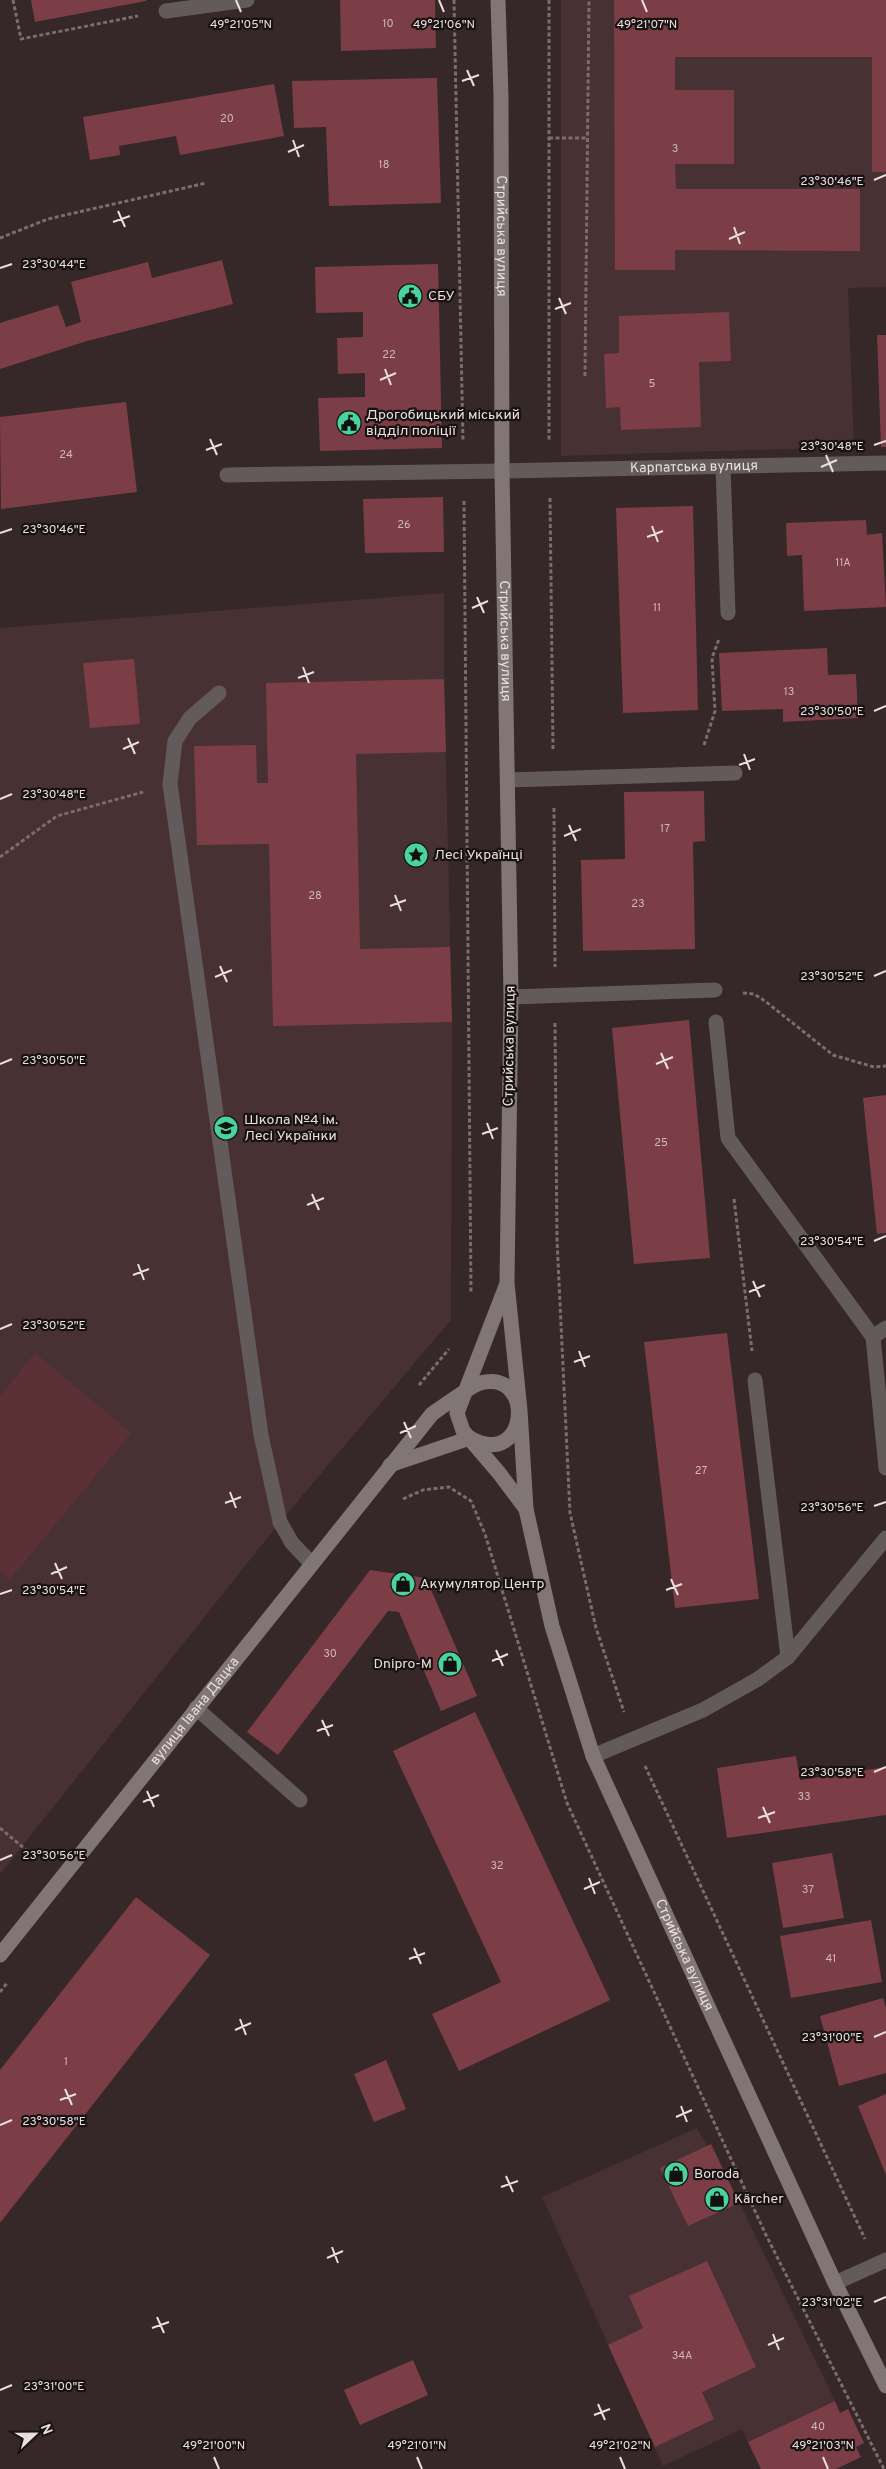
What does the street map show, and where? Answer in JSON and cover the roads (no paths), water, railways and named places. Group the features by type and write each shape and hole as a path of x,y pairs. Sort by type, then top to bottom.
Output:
{"main road":[{"name":"Стрийська вулиця","path":"498,0 501,105 502,471 511,996 507,1283 520,1410 526,1509 552,1626 593,1756 835,2284 886,2386"},
{"name":"Стрийська вулиця","path":"507,1283 457,1413 463,1431 526,1509"},
{"path":"390,1465 470,1438 488,1444 505,1440 517,1427 520,1410 513,1394 506,1387 498,1384 479,1383 464,1394"},
{"name":"вулиця Івана Дацка","path":"0,1955 432,1414 464,1394"}],"street":[{"path":"166,11 247,0"},
{"name":"Карпатська вулиця","path":"227,475 886,463"},
{"path":"723,466 728,613"},
{"path":"219,693 190,718 175,742 170,784 261,1435 280,1522 292,1543 312,1564"},
{"path":"508,780 736,773"},
{"path":"511,996 715,990"},
{"path":"716,1022 728,1138 873,1337 886,1468"},
{"path":"873,1337 886,1328"},
{"path":"755,1380 788,1657"},
{"path":"593,1756 703,1710 758,1679 788,1657 886,1538"},
{"path":"196,1708 300,1800"},
{"path":"835,2284 881,2262"}],"place":[{"name":"СБУ","path":"410,296"},
{"name":"Дрогобицький міський відділ поліції","path":"349,423"},
{"name":"Лесі Українці","path":"416,855"},
{"name":"Школа №4 ім. Лесі Українки","path":"226,1128"},
{"name":"Акумулятор Центр","path":"403,1584"},
{"name":"Dnipro-M","path":"450,1664"},
{"name":"Boroda","path":"676,2174"},
{"name":"Kärcher","path":"717,2199"}]}
